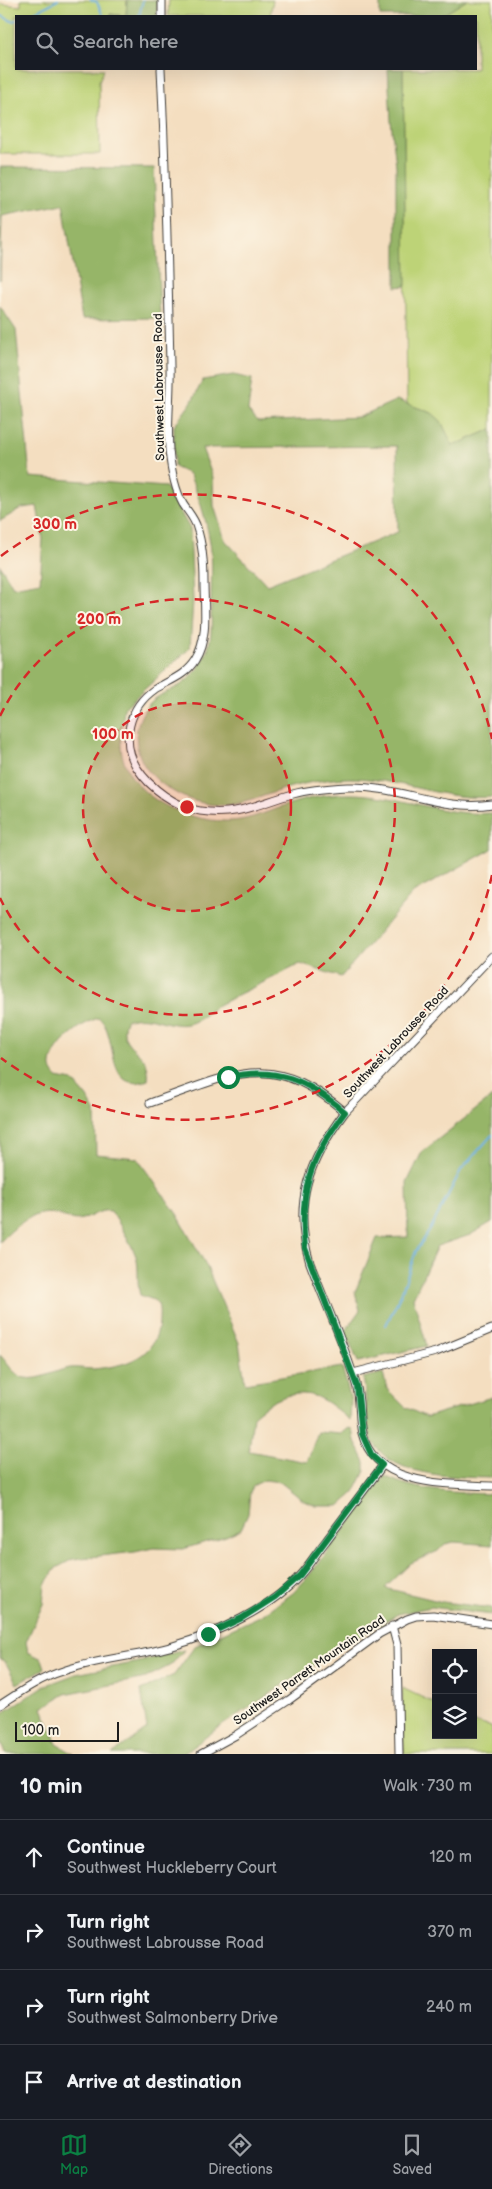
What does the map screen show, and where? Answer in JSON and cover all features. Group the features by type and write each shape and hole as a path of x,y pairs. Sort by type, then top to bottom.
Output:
{"street":[{"path":"162,0 162,15"},
{"name":"Southwest Labrousse Road","path":"161,70 171,378 169,452 175,485 183,503 197,525 204,557 204,634 200,650 186,672 156,689 140,702 130,721 128,734 131,756 146,780 181,805 199,811 224,812 244,810 293,794 323,788 352,786 399,791 452,805 492,804"},
{"name":"Southwest Labrousse Road","path":"492,956 345,1112 326,1138 316,1157 304,1200 303,1224 305,1248 310,1264 353,1373 359,1400 362,1434 372,1456 382,1465 403,1475 423,1480 492,1486"},
{"path":"150,1103 228,1077 256,1072 270,1073 300,1080 318,1090 345,1112"},
{"path":"353,1373 436,1352 492,1329"},
{"path":"0,1706 37,1682 61,1671 83,1664 140,1655 176,1646 242,1618 275,1597 300,1575 382,1465"},
{"name":"Southwest Parrett Mountain Road","path":"201,1754 289,1700 392,1626 416,1616 433,1615 492,1624"},
{"path":"392,1626 397,1645 399,1754"}],"green space":[{"path":"21,0 127,0 126,15 15,15 15,70 104,70 99,81 100,154 0,154 0,4 21,6"},
{"path":"127,0 157,0 157,15 126,15"},
{"path":"169,0 273,0 270,15 168,15"},
{"path":"380,0 467,0 443,15 380,15"},
{"path":"467,0 492,0 492,429 453,446 432,413 407,404 403,70 477,70 477,15 443,15"},
{"path":"388,70 403,70 406,286 396,287 396,166"},
{"path":"0,167 154,168 160,318 82,319 63,204 2,216 0,280"},
{"path":"0,306 16,330 30,477 166,487 190,529 193,600 190,648 124,708 121,746 125,764 135,780 148,794 165,805 183,813 203,819 222,821 246,819 302,800 342,794 368,795 455,812 492,813 492,849 413,893 341,977 300,964 220,1004 191,1023 183,1025 144,1018 126,1020 125,1038 145,1061 148,1069 148,1080 134,1083 125,1079 118,1072 109,1037 105,1026 99,1018 77,1029 57,1049 51,1064 53,1072 57,1078 73,1081 86,1096 95,1111 96,1154 137,1158 177,1214 206,1265 239,1343 245,1383 342,1367 351,1401 350,1420 321,1399 312,1395 294,1394 276,1400 253,1416 249,1451 307,1462 318,1432 341,1434 349,1428 353,1429 355,1441 365,1462 365,1471 354,1493 339,1506 316,1506 304,1501 280,1482 265,1480 254,1485 250,1492 248,1514 241,1529 226,1536 183,1549 153,1548 135,1552 73,1559 56,1568 45,1584 43,1604 26,1642 28,1652 42,1659 45,1668 17,1684 6,1663 0,1658 0,1355 14,1372 21,1377 31,1379 70,1368 93,1369 117,1365 137,1358 146,1352 152,1344 157,1334 159,1309 157,1302 140,1295 136,1256 111,1211 99,1212 79,1220 56,1214 39,1214 18,1225 0,1242 0,565 13,587 40,582 43,539 37,506 22,508 0,521"},
{"path":"233,375 252,379 248,411 258,422 359,417 397,400 432,413 441,421 453,446 492,429 492,797 455,796 384,781 347,778 299,785 236,804 219,805 191,800 174,792 145,767 137,747 136,737 141,717 153,700 184,683 192,675 205,656 210,639 212,565 208,533 199,499 189,474 174,467 174,426 191,403 203,380","holes":["397,446 398,532 267,585 225,540 214,506 213,478 202,448"]},
{"path":"492,1097 492,1222 470,1235 437,1246 413,1298 427,1346 358,1362 345,1331 360,1310 355,1292 377,1238 408,1237 407,1183 422,1152"},
{"path":"383,1373 387,1389 405,1407 426,1417 492,1397 492,1478 459,1477 422,1472 405,1467 389,1459 377,1448 368,1427 363,1378"},
{"path":"385,1476 423,1488 492,1494 492,1545 454,1542 445,1544 438,1551 411,1563 385,1588 443,1602 492,1608 492,1615 431,1607 398,1614 337,1650 218,1728 183,1754 112,1754 147,1729 141,1690 174,1675 195,1646 262,1615 293,1593 308,1577"},
{"path":"184,1650 171,1665 146,1678 65,1694 42,1708 57,1744 74,1754 5,1754 0,1741 0,1715 44,1686 76,1674 139,1662"},
{"path":"402,1688 432,1702 432,1739 477,1739 477,1723 492,1727 492,1754 404,1754"}],"waterway":[{"path":"29,15 58,0"},
{"path":"91,0 97,2 103,15"},
{"path":"139,15 143,0"},
{"path":"0,15 12,21 15,20"},
{"path":"386,1325 401,1294 416,1251 430,1230 461,1170 492,1135"}],"route":[{"path":"208,1634 242,1618 275,1597 300,1575 382,1465 372,1456 362,1434 357,1386 305,1248 304,1200 309,1176 326,1138 345,1112 318,1090 300,1080 270,1073 256,1072 228,1077"}]}
